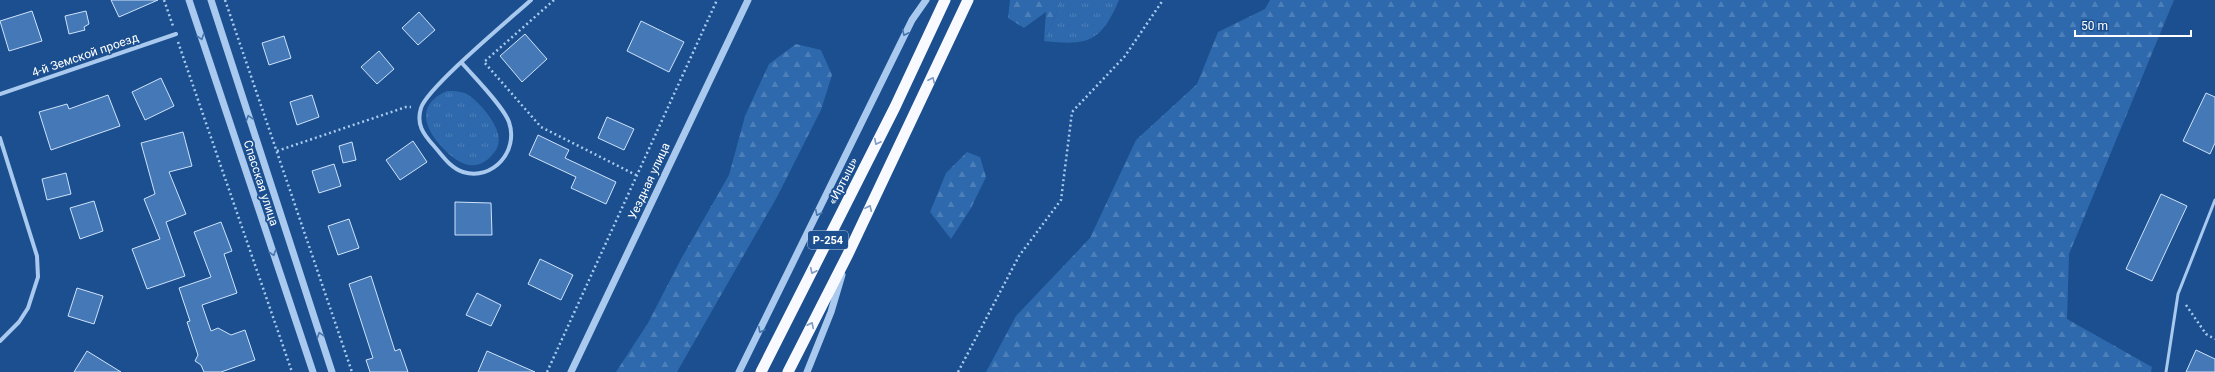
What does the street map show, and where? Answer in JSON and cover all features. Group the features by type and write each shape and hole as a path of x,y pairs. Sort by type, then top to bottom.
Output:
{"highway":[{"name":"«Иртыш»","path":"761,372 892,114 945,0"},
{"name":"Р-254","path":"788,372 848,254 968,0"}],"street":[{"name":"Спасская улица","path":"189,0 313,372"},
{"name":"Спасская улица","path":"211,0 332,372"},
{"path":"462,63 508,121 512,135 510,149 502,162 491,170 477,174 462,172 450,164 422,133 419,122 421,108 429,95 462,63 531,0"},
{"name":"Уездная улица","path":"571,372 748,0"},
{"path":"739,372 912,20 926,0"},
{"name":"4-й Земской проезд","path":"0,94 176,34"},
{"path":"0,138 37,256 38,277 28,308 19,322 0,341"},
{"path":"806,372 830,312 848,254"}],"lane":[{"path":"2166,372 2178,294 2215,200"}],"path":[{"path":"164,0 292,372"},
{"path":"225,0 352,372"},
{"path":"554,0 484,62 541,127 636,175"},
{"path":"547,372 636,175 718,0"},
{"path":"958,372 1019,256 1061,200 1072,112 1125,56 1163,0"},
{"path":"277,151 406,107 421,108"},
{"path":"2178,294 2206,334 2215,339"}],"green space":[{"path":"1010,0 1062,0 1044,41 1046,12 1024,28 1008,18"},
{"path":"1062,0 1119,0 1106,25 1099,33 1091,38 1072,43 1044,41"},
{"path":"1270,0 2174,0 2069,254 2067,319 2152,367 2151,372 986,372 1016,316 1090,238 1136,140 1197,84 1218,32 1265,9"},
{"path":"796,44 821,50 832,75 821,110 777,197 677,372 616,372 648,323 681,259 729,175 745,116 769,64"},
{"path":"447,91 462,92 470,96 487,113 496,128 499,143 496,150 482,163 468,165 454,158 441,146 430,131 426,116 427,109 437,96"},
{"path":"967,152 980,157 986,177 971,208 951,239 930,212 946,173"}],"building":[{"path":"111,0 158,0 119,17"},
{"path":"32,11 42,41 9,51 0,21"},
{"path":"86,11 89,24 84,27 85,30 69,34 65,16"},
{"path":"419,12 435,30 418,45 402,28"},
{"path":"641,21 684,42 669,72 627,51"},
{"path":"525,34 547,59 522,82 500,56"},
{"path":"284,36 291,58 269,65 262,43"},
{"path":"379,51 394,69 377,84 361,67"},
{"path":"161,78 174,106 145,120 132,92"},
{"path":"2206,93 2215,97 2215,143 2210,154 2183,141"},
{"path":"108,95 120,126 51,150 39,112 67,104 69,109"},
{"path":"312,95 319,117 297,125 290,102"},
{"path":"607,117 634,129 624,150 598,138"},
{"path":"183,132 192,166 169,172 186,214 166,222 185,276 147,289 132,249 160,239 144,199 155,194 141,143"},
{"path":"538,135 569,150 565,158 616,182 606,204 571,188 576,177 529,155"},
{"path":"413,141 427,162 400,180 386,160"},
{"path":"352,142 356,160 343,163 339,146"},
{"path":"334,164 341,186 319,193 312,171"},
{"path":"66,173 71,194 47,200 42,179"},
{"path":"2161,194 2187,206 2152,281 2126,269"},
{"path":"94,201 103,231 80,239 70,208"},
{"path":"455,202 491,203 492,235 455,235"},
{"path":"349,219 359,248 338,255 328,226"},
{"path":"221,222 232,251 224,254 237,293 202,305 211,331 218,328 231,335 245,330 255,360 221,372 204,372 201,365 195,361 198,355 187,322 190,321 179,288 211,277 194,232"},
{"path":"540,259 573,275 561,300 528,284"},
{"path":"371,276 395,351 400,349 408,372 370,372 366,360 373,358 349,284"},
{"path":"77,288 103,296 94,324 68,316"},
{"path":"477,293 501,305 491,326 466,315"},
{"path":"2196,350 2215,359 2215,372 2186,372"},
{"path":"87,351 121,372 74,372"},
{"path":"487,351 535,372 478,372"}]}
